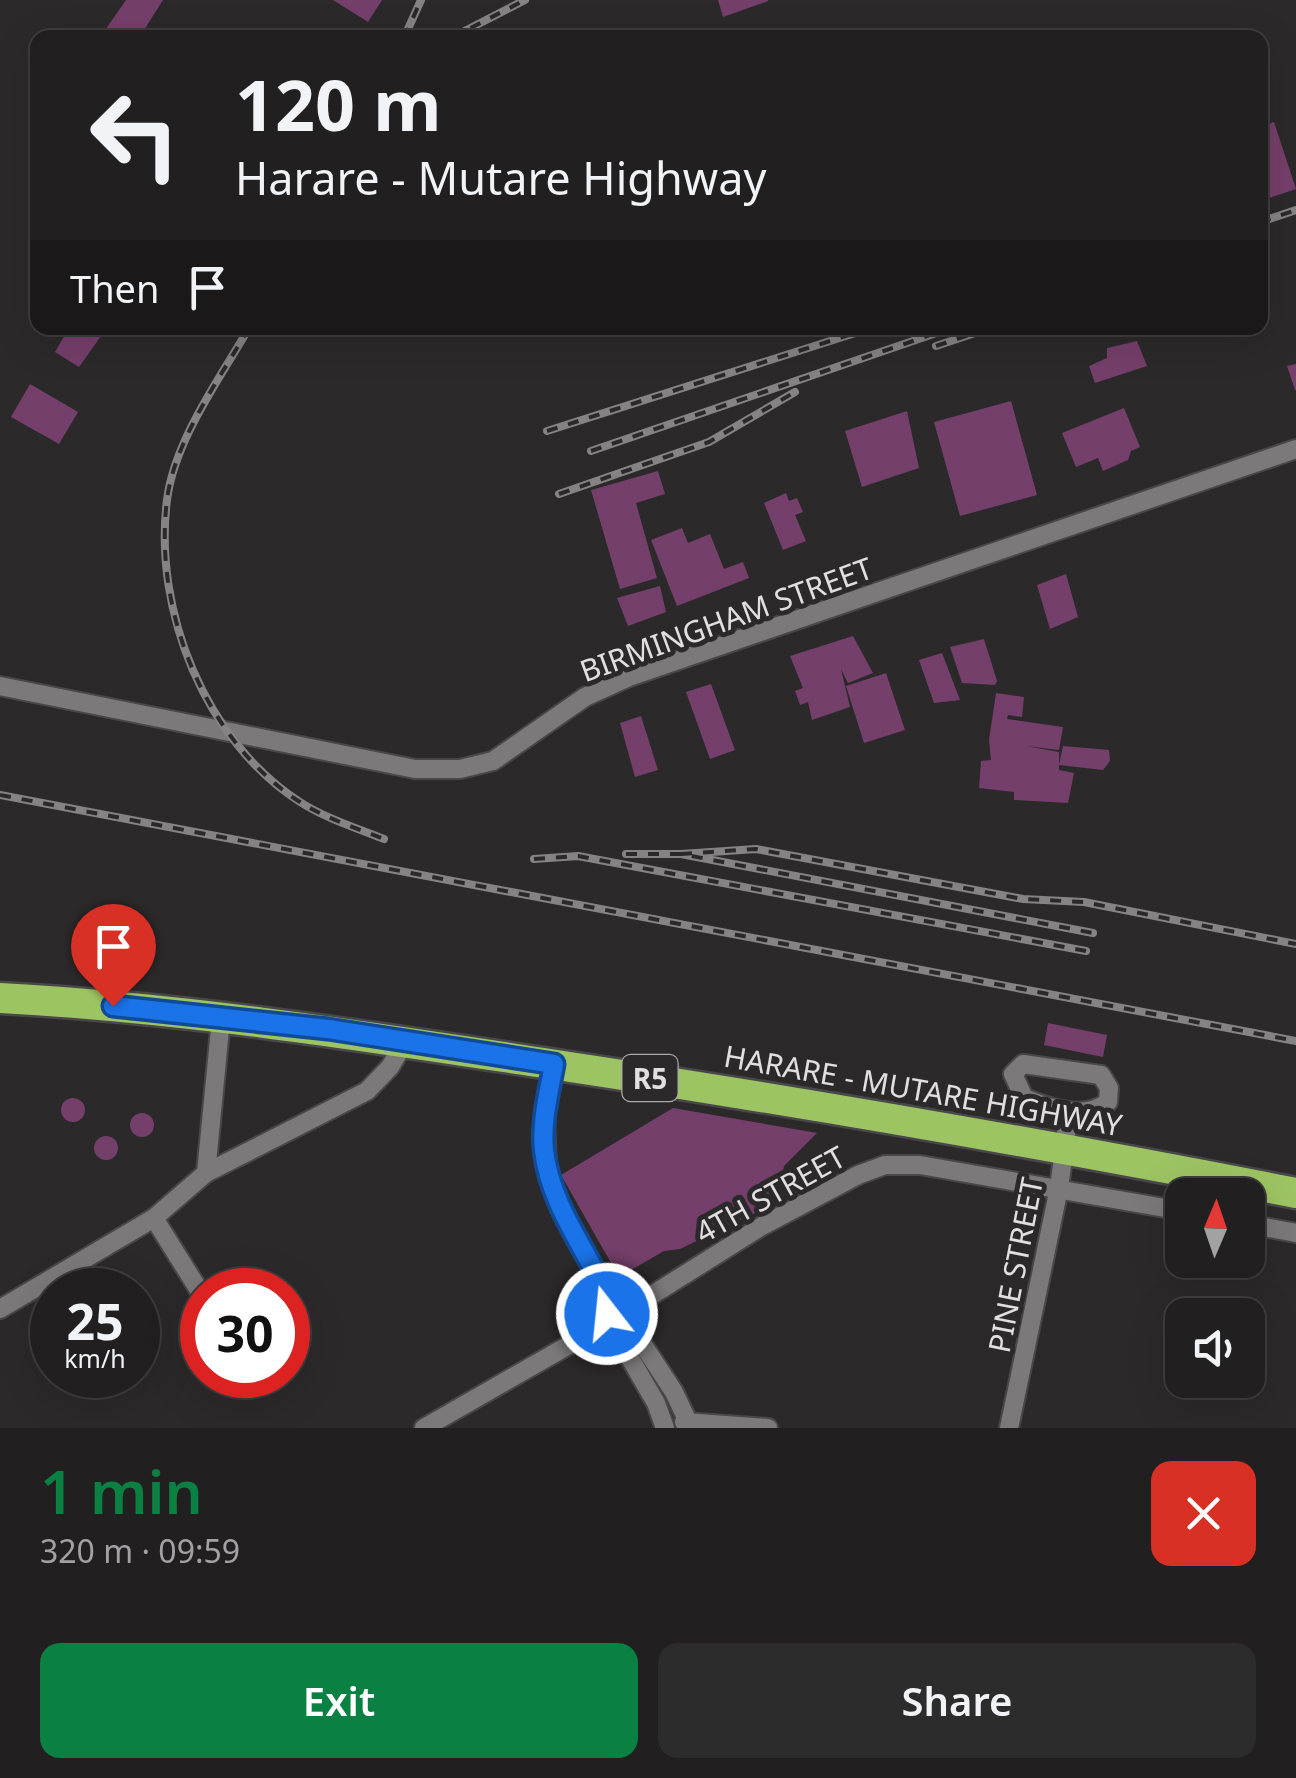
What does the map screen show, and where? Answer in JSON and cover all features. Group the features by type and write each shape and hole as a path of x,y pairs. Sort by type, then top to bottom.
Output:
{"highway":[{"name":"HARARE - MUTARE HIGHWAY","path":"0,998 406,1040 782,1099 1296,1193"}],"street":[{"name":"BIRMINGHAM STREET","path":"0,686 416,769 460,770 493,761 585,697 629,677 1296,448"},
{"path":"206,1173 221,1018"},
{"path":"0,1309 154,1218 206,1173 367,1091 390,1067 406,1040"},
{"path":"554,1064 545,1118 547,1171 560,1209 614,1312 663,1422 768,1428"},
{"path":"1023,1064 1042,1064 1101,1075 1109,1088 1108,1102 1098,1110 1069,1112 1024,1098 1013,1074 1023,1064"},
{"name":"PINE STREET","path":"1009,1428 1059,1188 1069,1112"},
{"name":"4TH STREET","path":"424,1428 762,1226 886,1165 920,1165 1165,1209"},
{"path":"154,1218 185,1268"},
{"path":"1265,1227 1296,1233"},
{"path":"614,1312 691,1426"}],"building":[{"path":"126,0 163,0 144,30 105,30"},
{"path":"333,0 382,0 368,22"},
{"path":"718,0 768,0 768,1 723,17"},
{"path":"1274,122 1296,189 1268,198 1268,124"},
{"path":"65,335 102,335 79,367 55,352"},
{"path":"1137,341 1147,366 1095,383 1089,366 1107,358 1107,348"},
{"path":"1296,364 1296,390 1295,390 1287,366"},
{"path":"30,384 78,412 59,444 11,417"},
{"path":"1011,401 1037,495 960,516 934,422"},
{"path":"1124,408 1140,447 1131,451 1128,460 1103,471 1098,458 1076,467 1062,433"},
{"path":"907,411 919,468 862,487 845,431"},
{"path":"658,471 665,494 636,503 657,578 620,589 591,490"},
{"path":"786,493 789,501 797,498 803,512 795,515 806,541 783,550 764,503"},
{"path":"682,528 688,543 710,534 724,569 743,562 749,578 677,606 651,540"},
{"path":"1066,574 1078,617 1050,629 1037,585"},
{"path":"660,586 666,612 628,626 617,598"},
{"path":"853,636 873,673 848,683 841,669 850,707 812,720 808,702 800,705 795,691 803,688 790,656"},
{"path":"984,639 995,685 962,683 950,647"},
{"path":"942,653 960,700 934,703 919,660"},
{"path":"886,673 905,730 864,743 846,686"},
{"path":"711,684 735,750 710,759 686,692"},
{"path":"996,693 1024,697 1022,717 1008,715 1007,719 1063,727 1059,750 1026,746 1059,752 1059,770 1074,773 1068,803 1014,800 1014,792 979,788 981,761 991,760 989,740"},
{"path":"641,716 658,770 635,777 620,723"},
{"path":"1063,746 1109,750 1110,761 1103,770 1059,765"},
{"path":"1048,1023 1107,1035 1103,1057 1044,1045"},
{"path":"73,1098 85,1110 73,1122 61,1110"},
{"path":"673,1108 817,1133 784,1166 776,1203 680,1249 664,1251 619,1277 561,1175"},
{"path":"142,1113 154,1125 142,1137 130,1125"},
{"path":"106,1136 118,1148 106,1160 94,1148"}],"railway":[{"path":"408,30 421,0"},
{"path":"467,30 525,0"},
{"path":"1268,219 1296,210"},
{"path":"245,335 188,433 171,478 165,542 178,628 212,709 237,745 266,776 310,808 384,839"},
{"path":"547,431 849,335"},
{"path":"591,451 931,335"},
{"path":"936,346 969,335"},
{"path":"559,494 709,442 795,392"},
{"path":"0,795 1296,1041"},
{"path":"681,854 756,849 1023,899 1084,902 1296,944"},
{"path":"626,854 681,854 1093,933"},
{"path":"534,859 578,856 1086,951"}],"route":[{"path":"113,1006 328,1029 554,1064 543,1147 547,1171 560,1209 609,1300 607,1314"}]}
